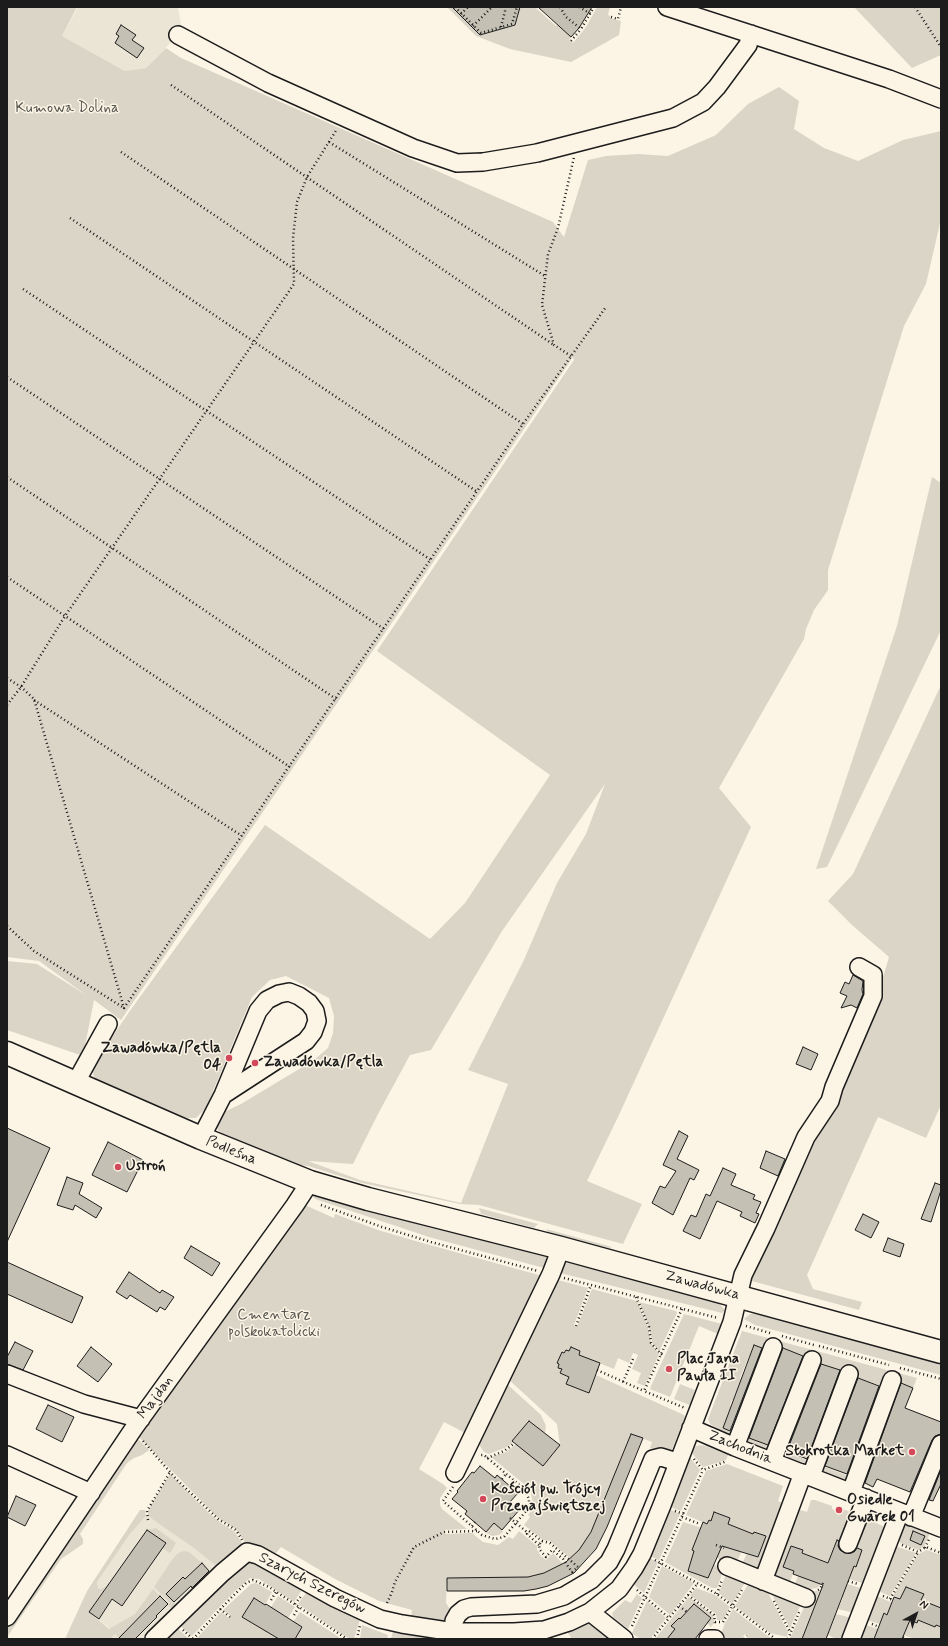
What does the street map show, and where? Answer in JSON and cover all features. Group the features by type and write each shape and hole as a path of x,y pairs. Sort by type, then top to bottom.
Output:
{"main road":[{"name":"Podleśna","path":"7,1053 201,1138 310,1182 368,1199 463,1223"},
{"name":"Zawadówka","path":"463,1223 739,1296 941,1352"}],"street":[{"path":"667,7 889,79 941,99"},
{"path":"178,35 268,83 413,148 457,163 483,162 537,153 673,118 703,102 717,87 748,45 751,34"},
{"name":"Szarych Szeregów","path":"154,1639 222,1573 247,1552 258,1555 335,1598 380,1619 453,1636 514,1632 545,1635 590,1612 619,1589 634,1568 683,1458 691,1428 732,1322 743,1275 766,1228 806,1136 830,1101 834,1087 873,996 873,975 860,967"},
{"path":"201,1138 223,1094 258,1011 267,1000 279,994 288,992 299,996 309,1003 315,1012 317,1021 313,1032 306,1041 223,1094"},
{"path":"76,1082 108,1024"},
{"name":"Majdan","path":"7,1617 13,1596 91,1493 137,1425 296,1205 310,1182"},
{"path":"456,1478 551,1274 561,1248"},
{"path":"731,1454 775,1339"},
{"path":"772,1461 812,1360"},
{"path":"7,1374 137,1425"},
{"path":"757,1578 807,1475 849,1374"},
{"path":"848,1544 858,1495 892,1380"},
{"name":"Zachodnia","path":"691,1428 731,1454 772,1461 905,1514 935,1534"},
{"path":"851,1639 905,1514 941,1444"},
{"path":"7,1455 91,1493"},
{"path":"453,1636 456,1617 464,1609 470,1607 525,1606 544,1602 569,1593 591,1580 609,1562 616,1549 653,1459 661,1457 683,1458"},
{"path":"727,1566 806,1598"},
{"path":"590,1612 626,1636"},
{"path":"708,1639 715,1639"}],"path":[{"path":"455,7 481,33 512,24 517,7"},
{"path":"462,14 468,7"},
{"path":"474,26 492,7"},
{"path":"501,27 506,7"},
{"path":"560,7 563,14 581,29"},
{"path":"579,7 591,14"},
{"path":"571,41 581,29 594,7"},
{"path":"611,16 618,19 621,7"},
{"path":"915,7 941,47"},
{"path":"171,85 571,356"},
{"path":"7,705 21,687 65,616 112,547 294,284 293,238 297,202 307,177 344,117"},
{"path":"329,142 545,276"},
{"path":"554,345 542,305 545,276 548,254 558,228 576,143"},
{"path":"121,152 522,424"},
{"path":"70,218 476,491"},
{"path":"23,289 430,560"},
{"path":"124,1008 290,767 522,424 606,307"},
{"path":"7,377 384,629"},
{"path":"7,477 336,699"},
{"path":"7,577 290,767"},
{"path":"7,678 21,687 34,699 242,836"},
{"path":"34,699 124,1008"},
{"path":"7,926 34,951 124,1008"},
{"path":"320,1204 382,1227 431,1242 732,1322 775,1339 941,1379"},
{"path":"576,1326 591,1285"},
{"path":"636,1297 647,1320 651,1343 662,1355"},
{"path":"644,1391 682,1309"},
{"path":"623,1382 633,1359"},
{"path":"598,1370 690,1410"},
{"path":"137,1425 170,1472 218,1519 236,1530 247,1552"},
{"path":"487,1458 504,1451 515,1443"},
{"path":"626,1636 662,1563 703,1470 731,1454"},
{"path":"456,1478 442,1501 477,1530 482,1536 489,1538 504,1537 528,1507 529,1499 524,1489 487,1458 482,1455 478,1456"},
{"path":"683,1458 703,1470"},
{"path":"148,1520 147,1511 170,1472"},
{"path":"502,1479 506,1474"},
{"path":"682,1517 700,1524"},
{"path":"510,1518 528,1533 527,1534 539,1545 541,1552 546,1557 555,1546"},
{"path":"472,1526 475,1522"},
{"path":"386,1603 395,1582 414,1547 444,1532 477,1530"},
{"path":"528,1533 529,1532 542,1541 549,1542 555,1546 578,1567 572,1572 563,1559 552,1550"},
{"path":"893,1600 890,1599 918,1552 925,1548 935,1534"},
{"path":"534,1541 537,1537"},
{"path":"539,1545 542,1541"},
{"path":"716,1545 724,1548"},
{"path":"901,1545 918,1552"},
{"path":"925,1548 941,1553"},
{"path":"662,1563 717,1594 773,1637"},
{"path":"717,1594 727,1566"},
{"path":"715,1622 724,1622 733,1606 757,1578 790,1632"},
{"path":"193,1639 246,1583 253,1580 276,1592 342,1638 347,1639"},
{"path":"652,1639 698,1583"},
{"path":"632,1585 669,1618"},
{"path":"271,1600 276,1592"},
{"path":"688,1594 714,1615"},
{"path":"679,1606 687,1612"},
{"path":"294,1615 299,1607"},
{"path":"220,1610 230,1617"},
{"path":"744,1639 747,1636"},
{"path":"903,1637 907,1639"}],"shaded area":[{"path":"78,7 178,7 182,31 146,68 125,71 62,36"},
{"path":"146,1516 152,1518 220,1567 147,1639 110,1639 115,1633 89,1612 106,1588 98,1588 97,1582 130,1534"}],"green space":[{"name":"Kumowa Dolina","path":"7,7 77,7 62,36 125,71 146,68 166,48 181,58 553,222 564,237 588,160 606,156 638,154 668,156 716,135 748,104 779,87 799,101 794,129 824,148 858,161 903,140 941,131 941,219 926,284 904,326 828,570 828,590 814,610 806,629 804,639 719,788 751,827 618,1117 587,1181 642,1204 623,1244 479,1205 460,1204 362,1183 308,1166 280,1164 223,1135 218,1130 216,1124 220,1114 241,1104 314,1060 328,1048 333,1033 334,1016 329,998 286,976 270,980 252,997 206,1108 196,1118 187,1118 127,1096 108,1087 94,1077 91,1065 97,1060 129,1012 265,825 430,939 465,903 550,775 377,651 574,360 573,357 121,1020 94,1000 83,1056 7,1030 7,961 37,964 86,995 39,961 7,957","holes":["605,784 586,834 557,883 523,962 468,1070 508,1084 461,1203 360,1180 308,1161 353,1164 410,1055 431,1050 502,931"]},
{"path":"447,7 452,7 481,35 515,25 520,7 535,7 556,26 564,18 569,22 563,30 571,37 569,40 573,43 586,27 597,7 610,7 608,15 610,18 621,21 619,35 571,62 510,49 476,36"},
{"path":"854,7 941,7 941,55 912,68"},
{"path":"932,477 941,483 941,630 827,867 816,869 897,626"},
{"path":"941,685 941,1105 926,1138 878,1117 807,1275 813,1289 862,1302 859,1310 748,1280 747,1276 753,1278 871,1018 889,957 852,925 828,901 853,874"},
{"path":"312,1195 317,1195 435,1229 526,1250 550,1259 544,1268 429,1237 315,1199"},
{"name":"Cmentarz polskokatolicki","path":"305,1205 334,1218 335,1214 378,1230 546,1277 469,1435 444,1422 419,1469 447,1488 440,1498 440,1505 442,1509 467,1529 444,1530 444,1534 472,1533 483,1542 498,1545 509,1537 513,1539 519,1531 537,1546 540,1555 546,1560 553,1553 563,1564 544,1573 523,1578 447,1578 446,1603 451,1609 450,1617 446,1622 411,1618 412,1610 379,1601 335,1579 281,1547 273,1557 246,1544 236,1529 218,1518 138,1436"},
{"path":"479,1208 538,1224 534,1228 481,1214"},
{"path":"546,1229 612,1247 609,1248 548,1232"},
{"path":"569,1263 718,1302 724,1311 722,1313 560,1273 562,1264"},
{"path":"554,1279 588,1288 574,1325 577,1327 592,1289 637,1301 648,1327 651,1343 659,1354 645,1386 637,1383 641,1373 632,1369 638,1355 633,1353 629,1363 618,1358 614,1369 579,1355 580,1351 571,1347 569,1351 566,1350 564,1353 562,1352 557,1363 559,1364 558,1368 562,1369 560,1373 569,1377 567,1384 588,1393 596,1375 684,1415 685,1417 670,1454 650,1448 652,1442 631,1434 591,1532 579,1550 570,1558 550,1541 543,1540 524,1525 530,1517 528,1515 532,1510 533,1503 530,1489 491,1457 506,1452 516,1444 543,1466 560,1445 557,1424 507,1378"},
{"path":"639,1302 676,1311 677,1313 659,1352 652,1342 649,1327"},
{"path":"760,1313 941,1363 941,1375 755,1325 744,1319 750,1314"},
{"path":"684,1314 722,1324 718,1334 699,1326 670,1397 650,1389"},
{"path":"742,1331 917,1378 913,1388 902,1383 898,1392 819,1364 806,1357 777,1346 766,1350 754,1345 740,1378 741,1379 730,1405 731,1406 723,1428 738,1434 735,1440 717,1433 718,1429 710,1424 708,1419"},
{"path":"507,1384 541,1415 546,1426 545,1433 529,1421 512,1441 514,1442 507,1447 489,1454 484,1452 478,1443"},
{"path":"680,1384 695,1390 690,1405 674,1399"},
{"path":"136,1437 149,1450 127,1463 80,1534 83,1539 83,1544 61,1559 7,1637 7,1624"},
{"path":"746,1437 773,1446 773,1453 744,1443"},
{"path":"699,1445 706,1446 728,1455 726,1460 703,1467 692,1453 695,1447"},
{"path":"788,1453 813,1462 808,1469 783,1457 783,1455"},
{"path":"687,1454 700,1470 681,1511 668,1506"},
{"path":"727,1464 783,1486 778,1501 785,1504 761,1567 757,1568 744,1564 743,1562 747,1553 758,1557 766,1536 754,1532 753,1534 728,1524 730,1518 714,1512 711,1521 709,1520 707,1524 686,1515 706,1471"},
{"path":"822,1466 846,1475 848,1478 847,1484 822,1473 820,1470"},
{"path":"170,1474 210,1514 234,1531 244,1546 220,1567 148,1516 148,1511"},
{"path":"811,1500 832,1506 832,1509 841,1513 843,1509 855,1514 845,1543 837,1540 828,1563 802,1553 803,1550 783,1567 794,1571 790,1582 775,1576 773,1573 797,1509 807,1512"},
{"path":"667,1508 680,1514 659,1560 648,1555"},
{"path":"140,1510 145,1510 146,1516 130,1534 97,1582 98,1588 100,1589 106,1587 89,1612 109,1629 135,1614 153,1589 160,1596 119,1638 115,1634 110,1639 65,1639 87,1591"},
{"path":"863,1517 885,1527 886,1529 865,1584 843,1577 848,1564 856,1567 862,1550 852,1546"},
{"path":"493,1521 503,1532 499,1535 492,1536 486,1533"},
{"path":"683,1522 702,1528 688,1571 708,1578 711,1563 724,1569 717,1588 712,1588 665,1562"},
{"path":"907,1524 931,1530 924,1547 918,1550 900,1543 898,1539 901,1529"},
{"path":"156,1528 176,1543 170,1553 162,1548 166,1543 147,1530"},
{"path":"718,1539 742,1551 737,1561 729,1558 727,1562 712,1556"},
{"path":"895,1546 916,1553 890,1596 878,1591"},
{"path":"927,1550 941,1555 941,1608 921,1600 924,1594 906,1587 900,1599 893,1596 918,1554"},
{"path":"184,1551 189,1552 202,1563 166,1594 178,1607 174,1612 168,1604 170,1603 154,1587 172,1560 178,1553"},
{"path":"649,1558 658,1562 644,1593 632,1583"},
{"path":"250,1559 303,1588 294,1602 259,1579 250,1578 233,1593 192,1636 177,1623 185,1615 193,1614 227,1580 228,1573"},
{"path":"662,1566 694,1583 670,1615 649,1597"},
{"path":"727,1571 746,1581 732,1604 719,1593"},
{"path":"798,1576 821,1584 817,1588 810,1589 795,1584"},
{"path":"256,1583 272,1592 265,1605 254,1599 242,1617 279,1639 196,1639 221,1612 229,1618 231,1616 223,1610 251,1584"},
{"path":"749,1583 765,1587 788,1632 787,1637 770,1633 735,1606"},
{"path":"844,1583 864,1589 854,1613 838,1609 843,1598 839,1596"},
{"path":"696,1588 715,1595 730,1607 723,1620 717,1620 716,1614 690,1595"},
{"path":"308,1590 360,1619 354,1639 343,1635 298,1604"},
{"path":"821,1590 802,1639 790,1638 811,1592"},
{"path":"770,1591 802,1602 790,1628"},
{"path":"637,1594 642,1598 628,1629 613,1617 612,1613 625,1600 631,1603"},
{"path":"278,1596 295,1607 288,1618 271,1607"},
{"path":"877,1596 895,1604 892,1617 884,1613 880,1624 867,1620"},
{"path":"689,1597 713,1615 714,1623 711,1627 690,1608 681,1619 679,1618 672,1626 675,1629 667,1639 655,1639"},
{"path":"647,1601 666,1618 650,1639 640,1639 632,1633"},
{"path":"733,1609 772,1639 746,1639 748,1637 745,1634 741,1639 722,1639 721,1634 725,1623"},
{"path":"300,1612 339,1637 338,1639 295,1639 302,1627 293,1622"},
{"path":"912,1612 911,1621 916,1623 918,1620 935,1627 936,1625 941,1627 941,1639 914,1639 901,1634"},
{"path":"836,1614 852,1618 845,1639 836,1639 828,1635"},
{"path":"584,1621 595,1625 612,1639 572,1639 568,1633 568,1629"},
{"path":"174,1625 189,1639 159,1639"},
{"path":"362,1625 388,1635 387,1639 360,1639"},
{"path":"866,1625 878,1629 874,1639 861,1639"},
{"path":"393,1631 441,1637 444,1639 391,1639"}],"building":[{"path":"452,7 520,7 515,25 480,35"},
{"path":"538,7 592,7 579,28 571,37"},
{"path":"121,25 136,35 132,40 144,48 137,58 115,43 119,36 116,34"},
{"path":"853,975 863,981 863,994 857,1008 851,1005 841,1008 847,996 840,993 845,982 849,984"},
{"path":"803,1047 818,1054 811,1070 796,1064"},
{"path":"7,1128 50,1148 7,1242"},
{"path":"679,1131 688,1136 677,1159 699,1170 694,1180 690,1178 673,1215 652,1203 660,1186 665,1188 676,1171 663,1165"},
{"name":"Ustroń","path":"108,1142 143,1160 127,1192 92,1175"},
{"path":"766,1151 785,1159 778,1176 760,1168"},
{"path":"723,1168 736,1174 731,1185 755,1195 753,1199 761,1202 756,1213 759,1214 755,1223 740,1216 742,1212 717,1201 700,1239 683,1231 691,1215 696,1217 706,1194 710,1196"},
{"path":"67,1177 83,1183 79,1194 102,1208 96,1218 75,1205 73,1210 57,1205"},
{"path":"935,1183 941,1185 941,1190 931,1222 921,1219"},
{"path":"863,1214 879,1222 871,1238 855,1230"},
{"path":"888,1238 904,1244 900,1257 883,1251"},
{"path":"191,1246 220,1263 212,1276 184,1258"},
{"path":"7,1262 83,1297 72,1323 7,1294"},
{"path":"129,1272 160,1293 162,1290 174,1297 165,1310 160,1307 157,1312 130,1295 127,1299 116,1292"},
{"path":"15,1342 33,1351 23,1370 7,1364 7,1357"},
{"path":"754,1345 762,1348 730,1431 723,1428"},
{"path":"91,1347 112,1364 98,1382 77,1366"},
{"path":"571,1347 580,1351 579,1355 600,1363 589,1393 566,1384 569,1377 560,1373 562,1369 558,1368 559,1364 557,1363 562,1352 564,1353 566,1350 569,1351"},
{"path":"783,1348 803,1356 768,1445 749,1438"},
{"path":"821,1364 840,1370 807,1459 787,1451"},
{"path":"858,1378 879,1386 847,1474 825,1466"},
{"path":"901,1383 913,1388 905,1408 941,1422 941,1434 935,1436 932,1440 910,1492 877,1479 873,1487 865,1483"},
{"path":"48,1405 74,1417 62,1442 36,1429"},
{"path":"529,1421 560,1445 543,1466 512,1441"},
{"path":"631,1434 643,1438 607,1527 596,1549 574,1573 548,1586 524,1591 447,1591 447,1578 528,1577 544,1573 566,1562 579,1550 591,1532"},
{"name":"Kościół pw. Trójcy Przenajświętszej","path":"480,1466 495,1478 497,1475 518,1493 509,1503 520,1509 502,1530 494,1523 486,1532 465,1514 467,1511 452,1499 472,1472 474,1473"},
{"path":"941,1470 941,1484 933,1501 929,1500"},
{"path":"16,1496 36,1505 25,1526 7,1517"},
{"path":"714,1512 730,1518 728,1524 753,1534 754,1532 766,1536 758,1557 722,1546 708,1578 688,1571 694,1551 692,1550 703,1522 707,1524 709,1520 711,1521"},
{"path":"147,1530 166,1543 122,1606 112,1599 99,1619 89,1612"},
{"path":"913,1531 925,1536 921,1545 910,1540"},
{"path":"837,1540 839,1541 838,1546 840,1550 845,1553 854,1552 857,1548 862,1550 856,1567 854,1566 826,1639 802,1639 823,1585 793,1574 794,1571 783,1567 791,1546 803,1550 802,1553 828,1563"},
{"path":"202,1563 209,1571 192,1588 191,1586 174,1602 166,1594 183,1577 185,1579"},
{"path":"906,1587 924,1594 921,1600 941,1608 941,1627 936,1625 935,1627 918,1620 917,1623 910,1620 902,1639 874,1639 884,1613 887,1615 894,1597 900,1599"},
{"path":"160,1596 168,1604 156,1616 157,1617 135,1639 118,1639"},
{"path":"254,1598 302,1627 295,1639 279,1639 242,1617"},
{"path":"694,1604 711,1618 702,1630 695,1639 667,1639 675,1629 671,1626"}],"place":[{"name":"Zawadówka/Pętla 04","path":"229,1058"},
{"name":"Zawadówka/Pętla","path":"255,1063"},
{"name":"Ustroń","path":"118,1167"},
{"name":"Plac Jana Pawła II","path":"669,1369"},
{"name":"Stokrotka Market","path":"912,1452"},
{"name":"Kościół pw. Trójcy Przenajświętszej","path":"483,1499"},
{"name":"Osiedle Gwarek 01","path":"839,1510"}]}
